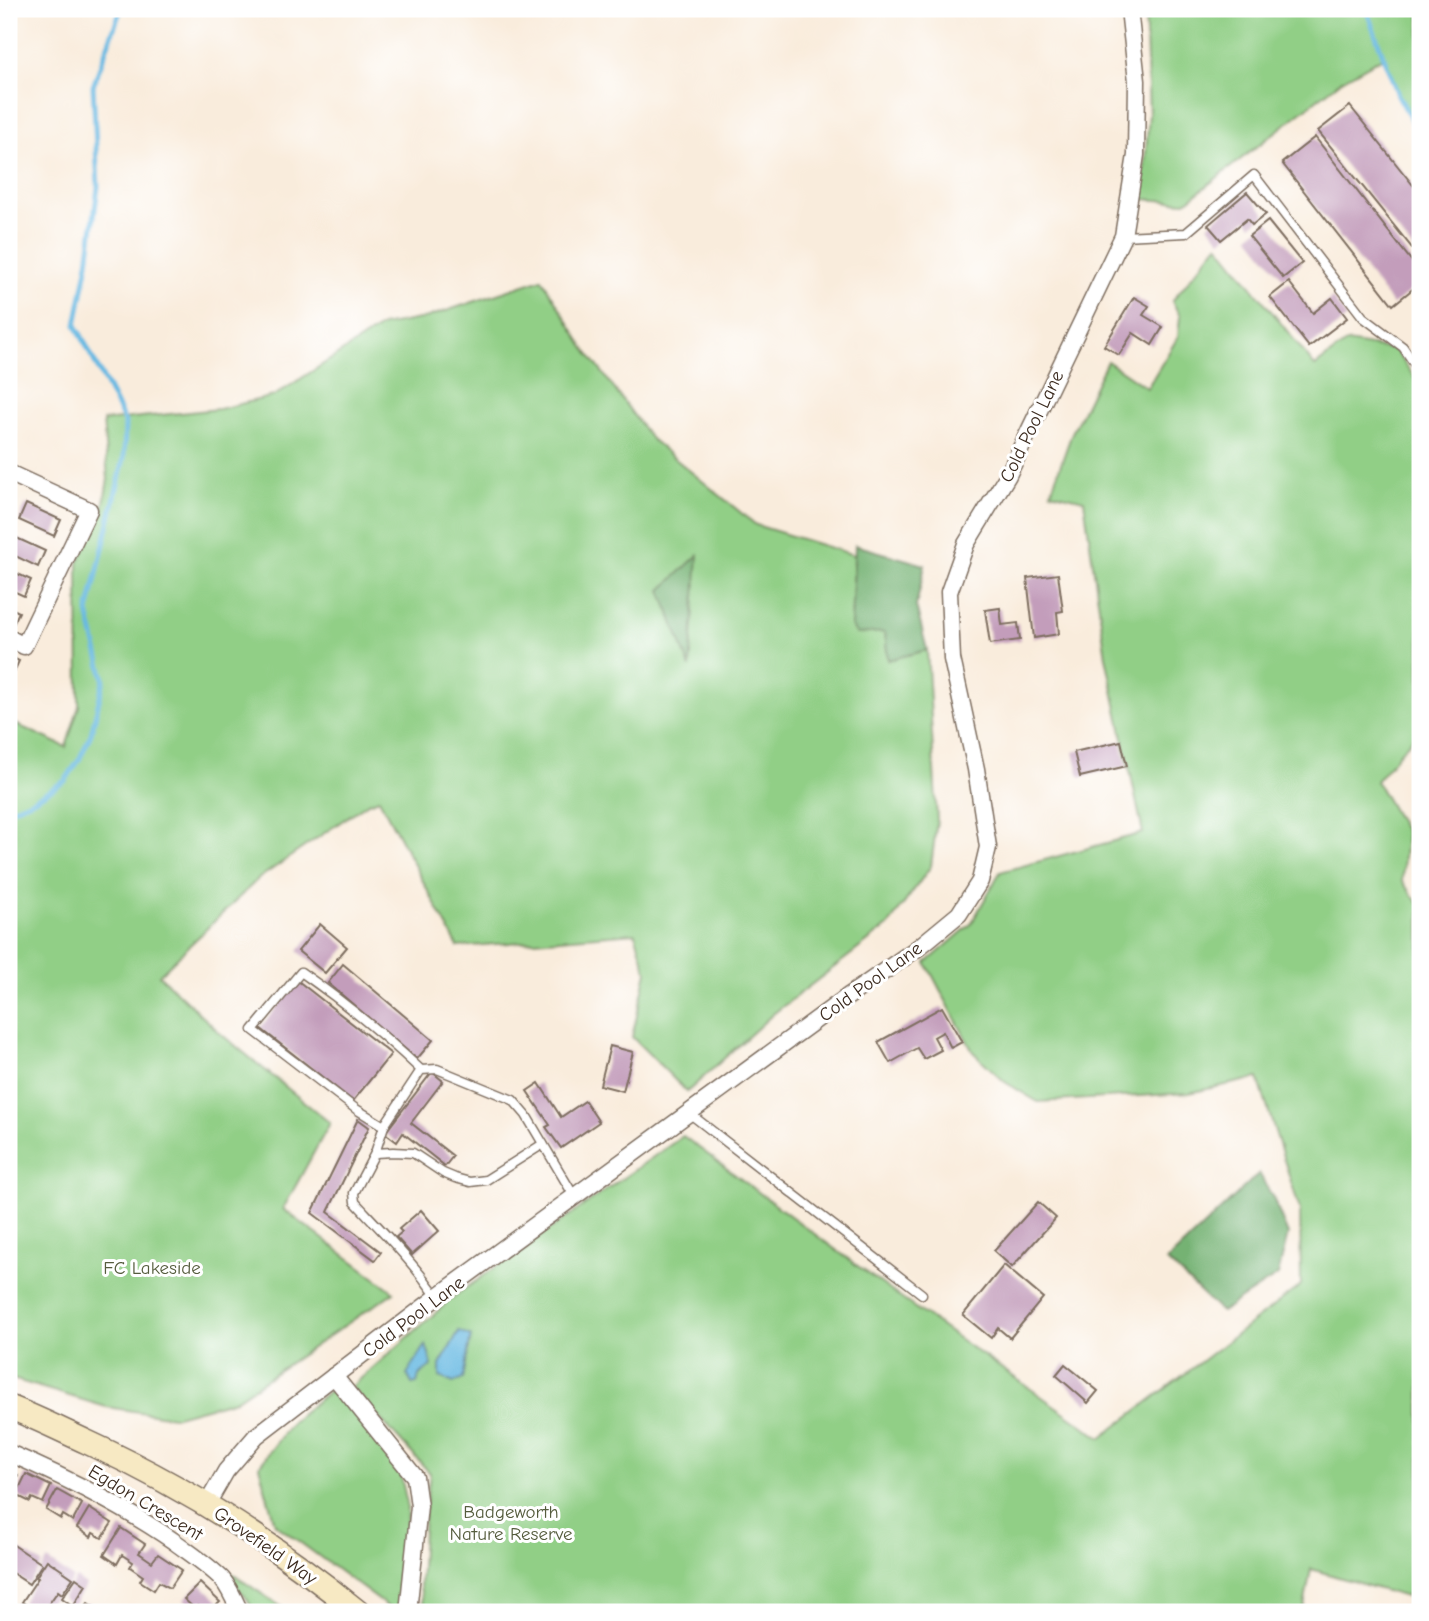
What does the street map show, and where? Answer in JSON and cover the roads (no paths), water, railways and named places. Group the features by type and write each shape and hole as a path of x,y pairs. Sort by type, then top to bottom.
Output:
{"street":[{"name":"Cold Pool Lane","path":"207,1504 226,1471 256,1436 437,1297 849,995 919,947 959,914 980,881 988,847 976,769 952,659 949,592 966,544 1008,475 1123,236 1136,155 1137,81 1129,9"},
{"path":"9,473 89,510 24,646 9,638"},
{"path":"334,1376 415,1478 419,1506 408,1612"},
{"path":"9,1407 137,1465 207,1504"},
{"name":"Egdon Crescent","path":"9,1453 101,1496 151,1526 197,1558 222,1580 240,1612"},
{"name":"Grovefield Way","path":"207,1504 281,1552 351,1610"}],"lane":[{"path":"1123,236 1186,233 1254,175 1363,317 1403,347 1420,372"},
{"path":"384,1126 356,1109 253,1030 301,972 385,1036 421,1070 437,1069 513,1100 526,1115 574,1196"},
{"path":"421,1070 384,1126 375,1153 354,1193 355,1202 404,1254 437,1297"},
{"path":"689,1113 922,1294"},
{"path":"375,1153 413,1153 443,1174 470,1182 486,1181 543,1144"}],"water":[{"path":"459,1331 471,1336 463,1379 453,1383 440,1377 440,1365"},
{"path":"426,1345 432,1365 419,1376 417,1383 412,1384 407,1374"}],"waterway":[{"path":"9,810 31,801 65,781 91,734 104,679 88,612 124,458 125,422 76,325 98,187 93,86 121,9"},
{"path":"1366,9 1398,95 1420,135"}],"park label":[{"name":"FC Lakeside","path":"152,1267"},
{"name":"Badgeworth Nature Reserve","path":"511,1522"}]}
